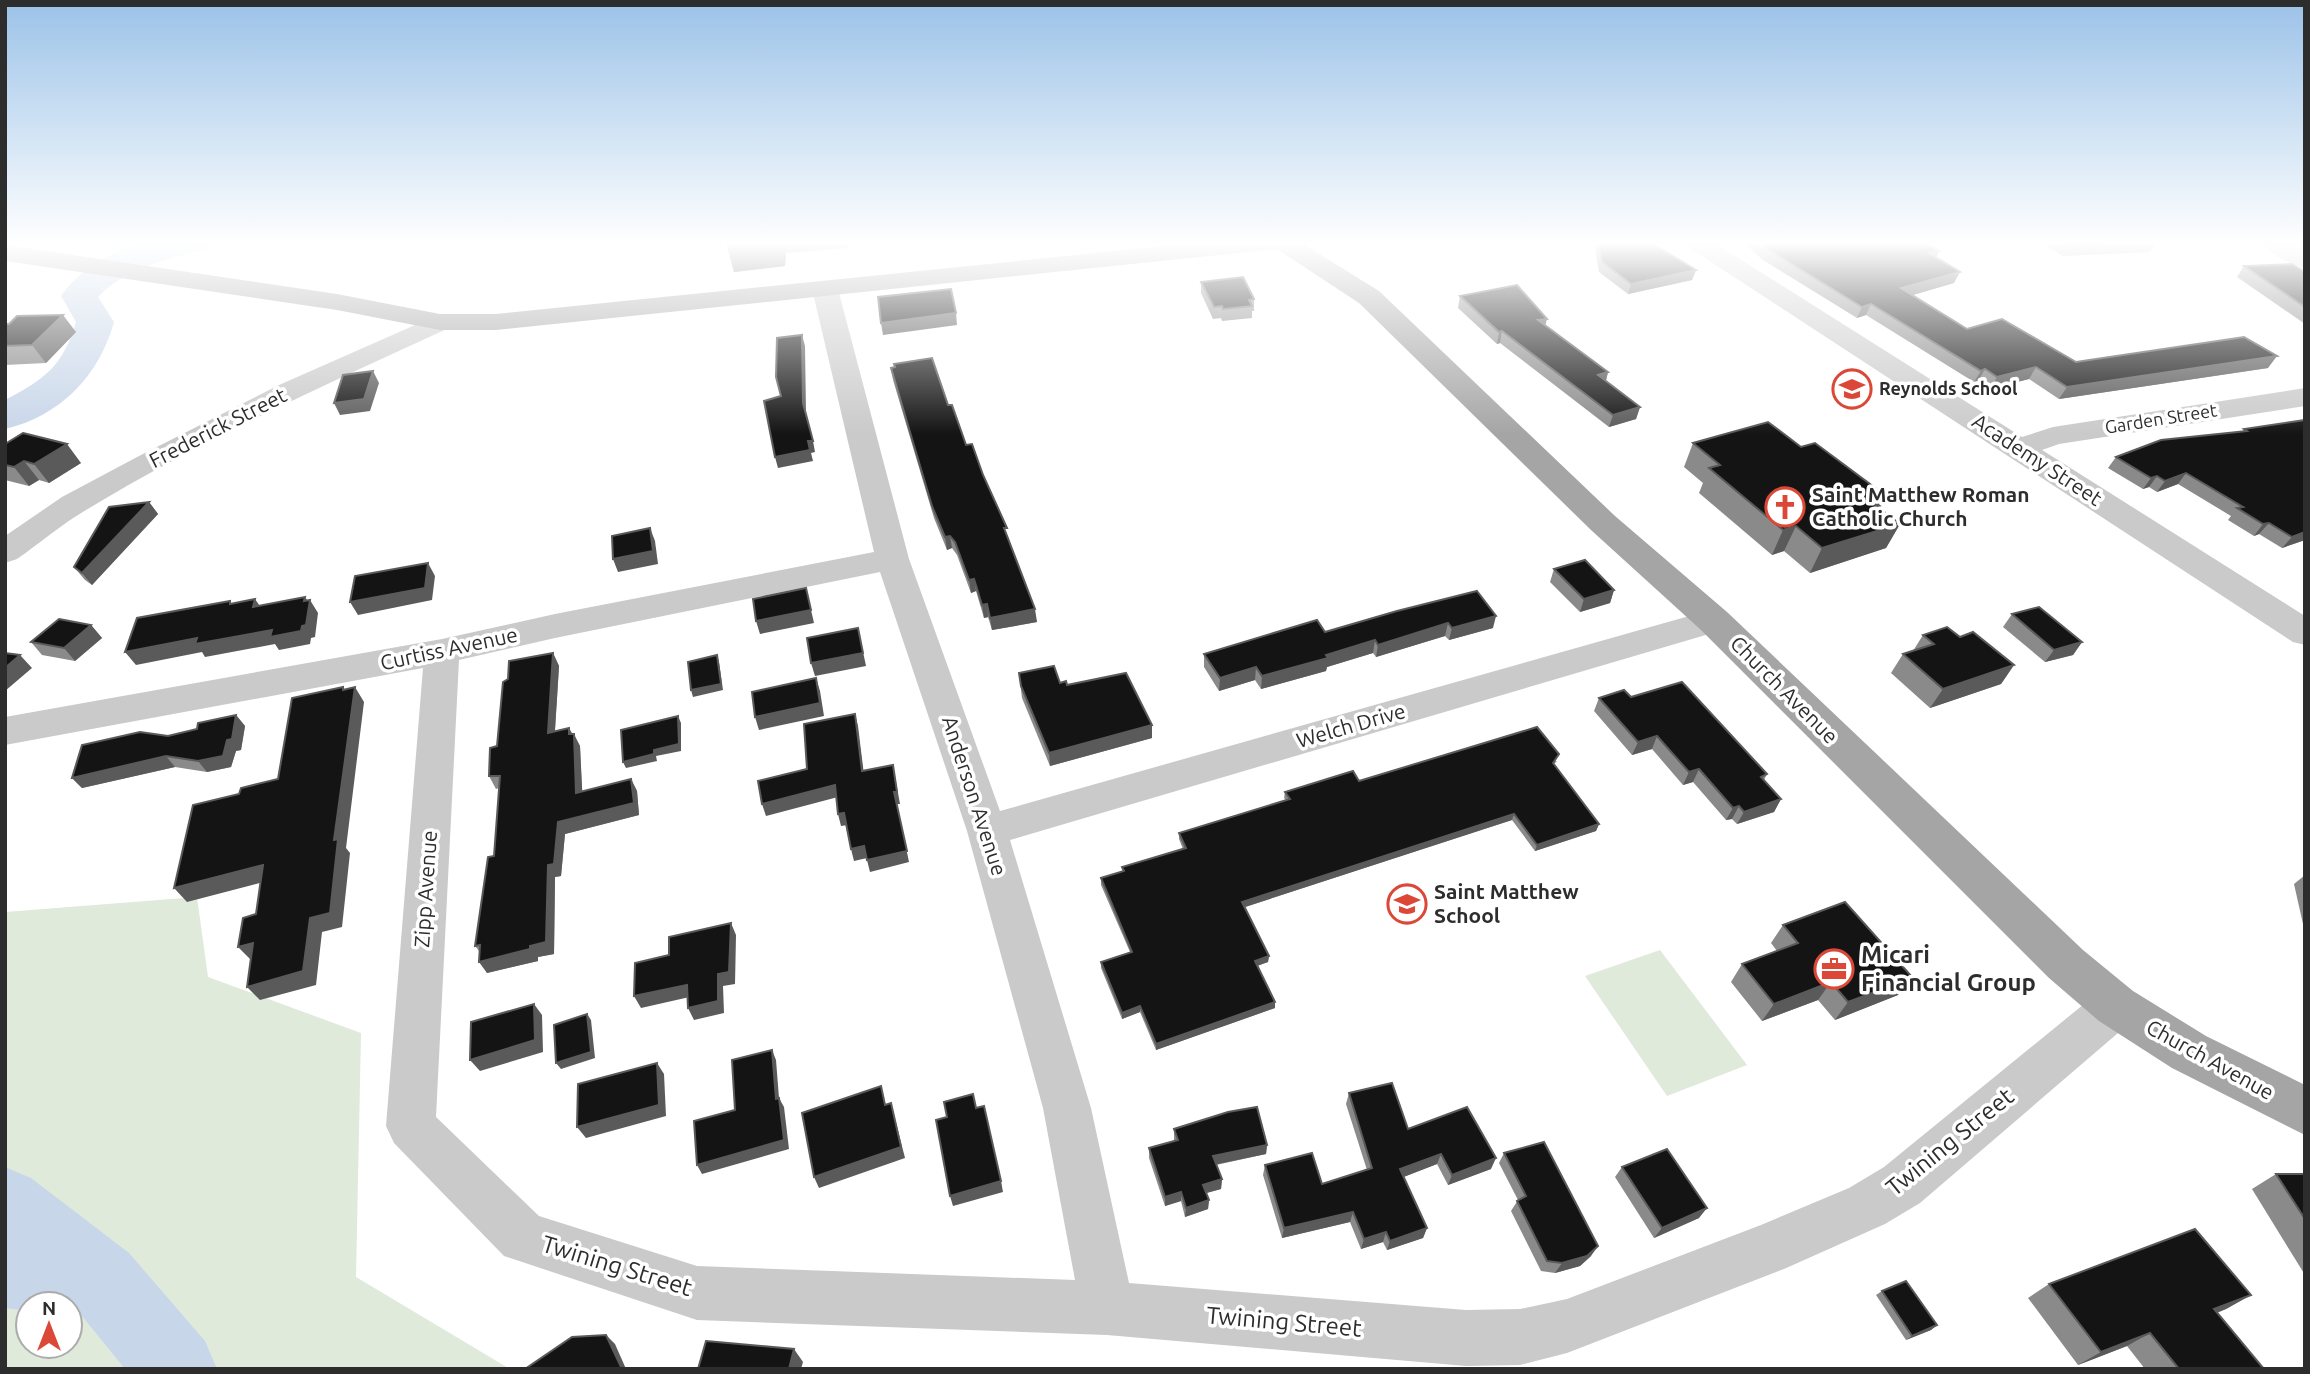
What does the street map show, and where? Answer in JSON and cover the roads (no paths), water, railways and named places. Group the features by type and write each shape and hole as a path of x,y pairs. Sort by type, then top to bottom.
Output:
{"main road":[{"path":"357,306 440,323 496,323 659,306"},
{"name":"Church Avenue","path":"1378,306 1603,523 1714,621 2031,932 2116,1006 2189,1052 2305,1111"}],"street":[{"name":"Anderson Avenue","path":"829,306 892,559 987,831 1067,1108 1107,1308"},
{"name":"Academy Street","path":"1798,306 2305,634"},
{"name":"Frederick Street","path":"5,552 73,504 150,463 289,391 440,323"},
{"name":"Garden Street","path":"2020,448 2053,436 2305,397"},
{"name":"Curtiss Avenue","path":"5,731 442,652 555,626 892,559"},
{"name":"Welch Drive","path":"987,831 1714,621"},
{"name":"Zipp Avenue","path":"411,1126 442,652"},
{"name":"Twining Street","path":"411,1126 523,1237 697,1293 1107,1308 1466,1338 1520,1337 1567,1326 1765,1250 1867,1206 1902,1185 2116,1006"}],"waterway":[{"path":"5,417 52,391 74,370 82,357 95,322 85,306"},
{"path":"5,1204 102,1280"},
{"path":"5,1270 102,1280"},
{"path":"102,1280 177,1369"}],"place":[{"name":"Reynolds School","path":"1852,389"},
{"name":"Saint Matthew Roman Catholic Church","path":"1785,507"},
{"name":"Saint Matthew School","path":"1407,904"},
{"name":"Micari Financial Group","path":"1834,969"}]}
